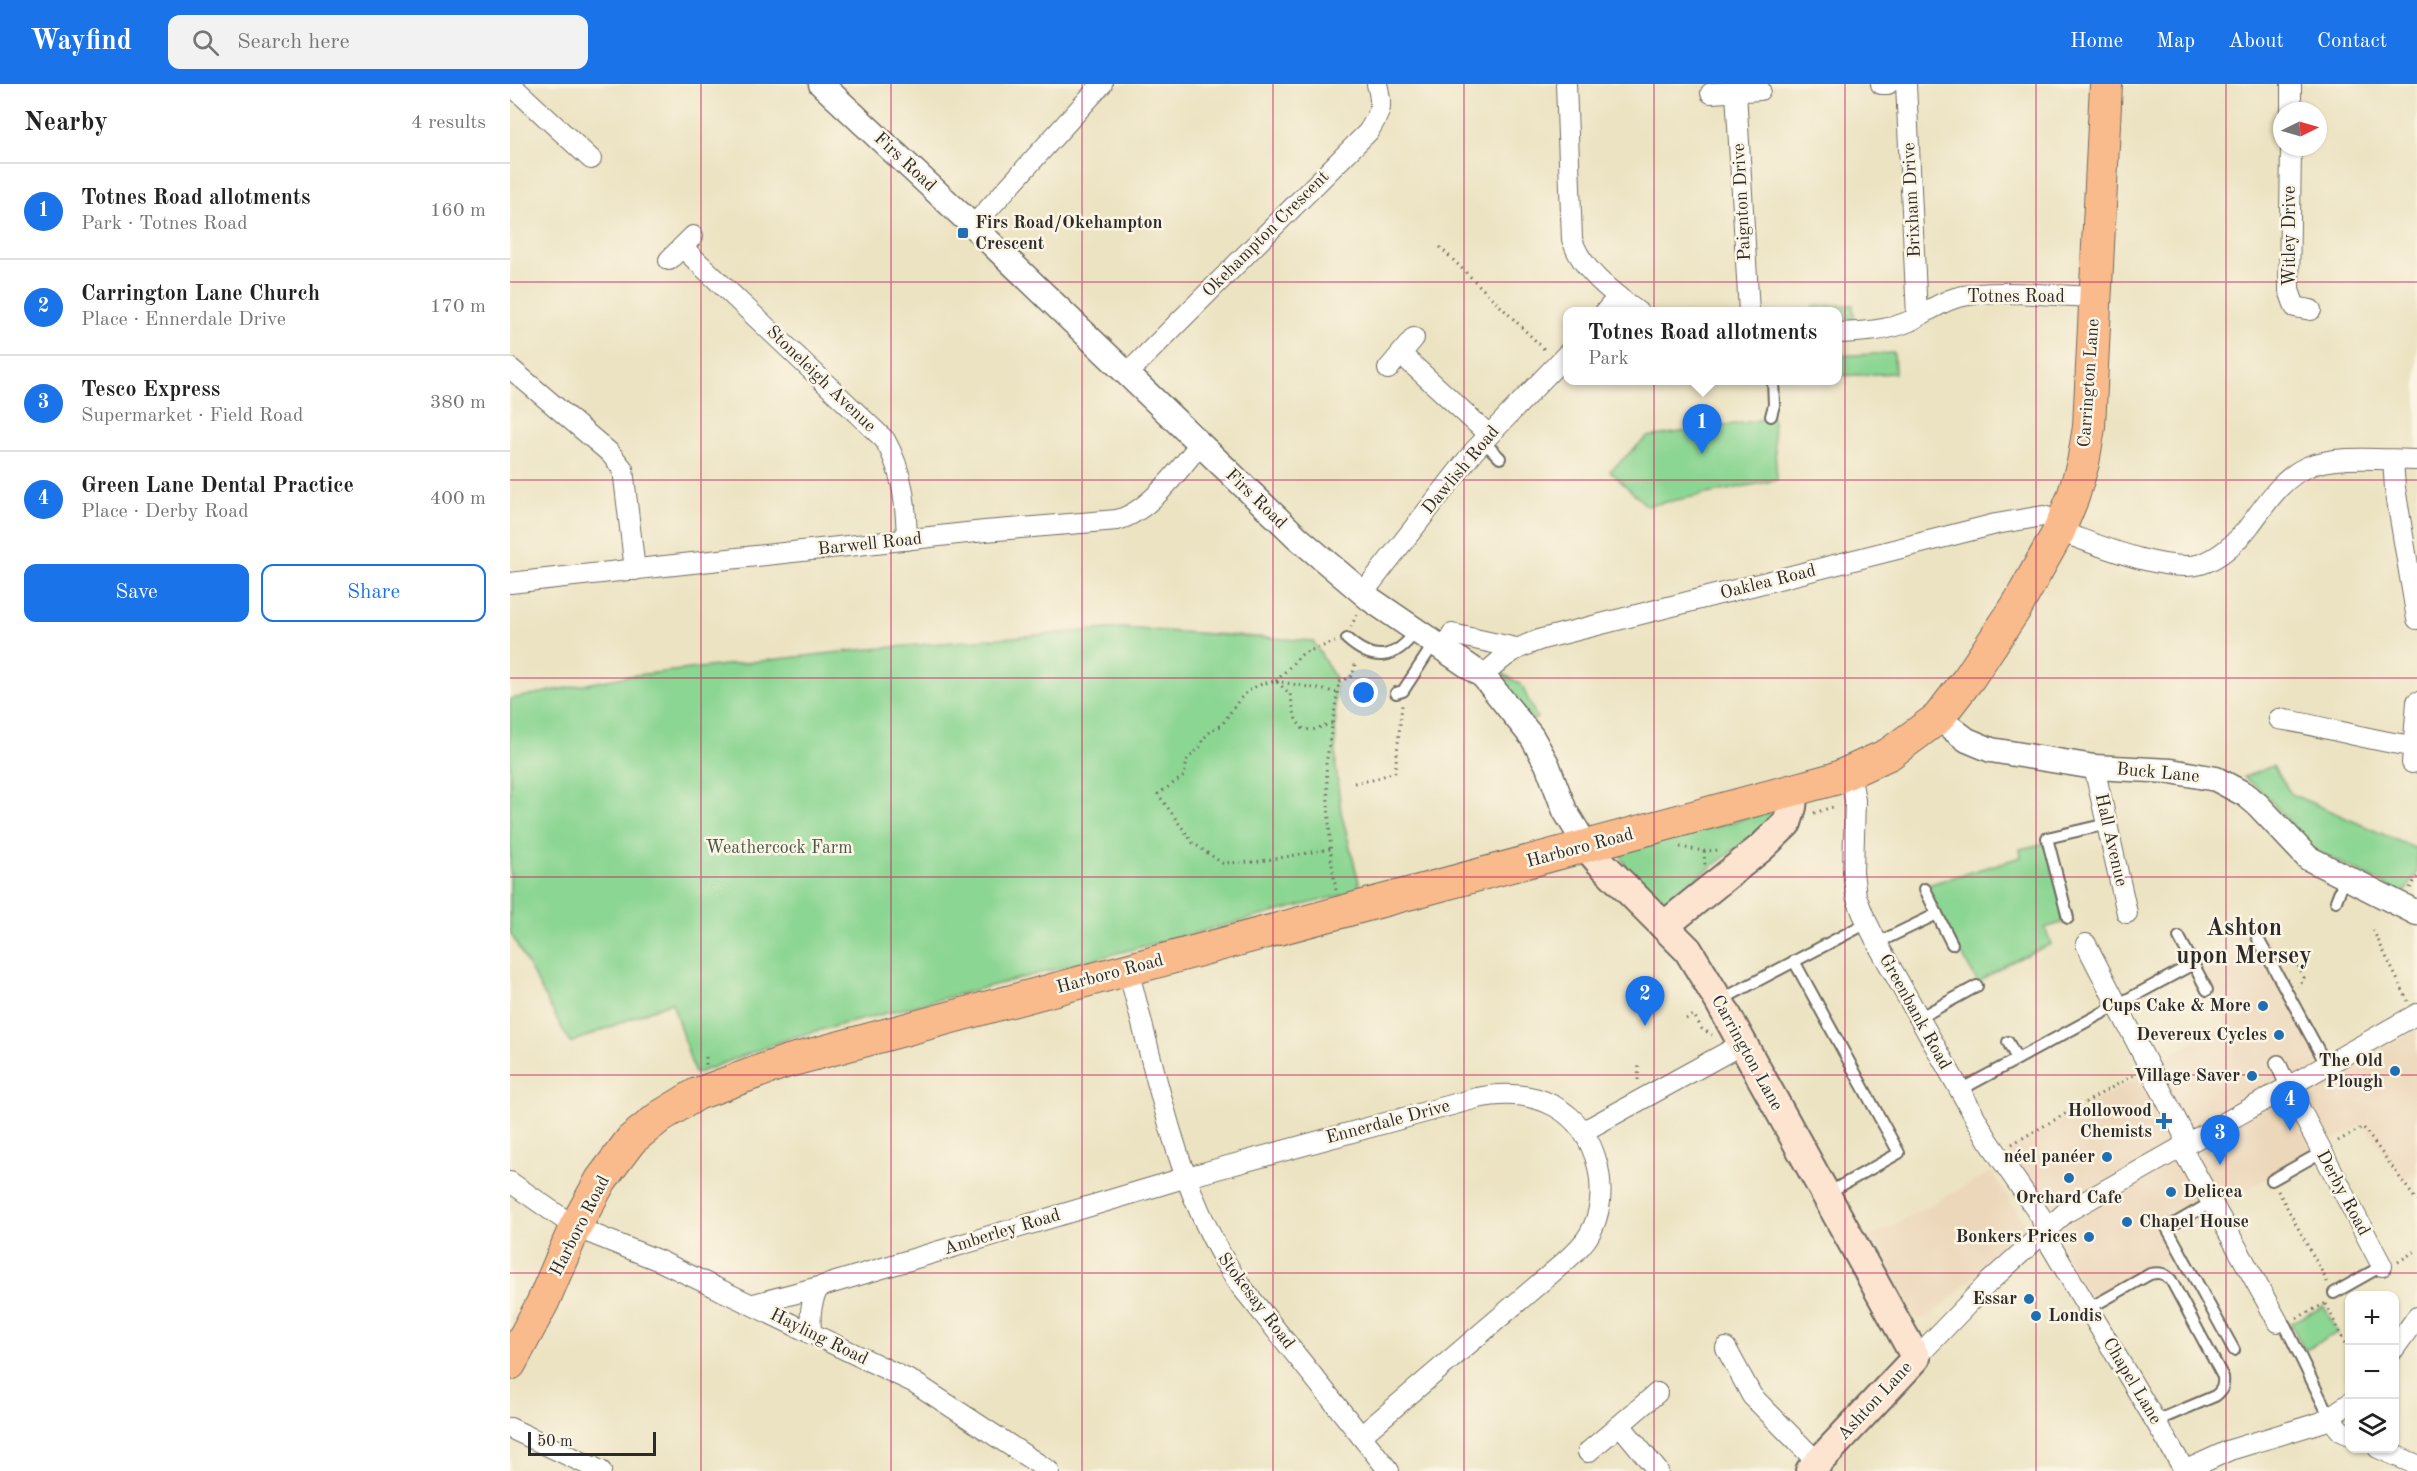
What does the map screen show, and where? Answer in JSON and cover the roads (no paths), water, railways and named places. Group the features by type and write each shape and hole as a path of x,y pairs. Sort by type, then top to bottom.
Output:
{"main road":[{"name":"Carrington Lane","path":"1853,786 1889,754 1938,718 1969,678 2017,606 2061,527 2073,497 2083,463 2089,427 2106,84"},
{"name":"Harboro Road","path":"510,1364 543,1302 575,1227 601,1180 631,1140 661,1116 698,1094 785,1062 1587,847 1794,789 1853,786"},
{"path":"1664,926 1762,847 1787,823 1794,789"},
{"name":"Firs Road","path":"1587,847 1664,926"},
{"name":"Carrington Lane","path":"1664,926 1688,950 1719,1001 1916,1358"},
{"name":"Ashton Lane","path":"1814,1467 1916,1358"}],"street":[{"path":"510,84 591,159"},
{"name":"Firs Road","path":"822,84 1298,538 1366,596 1434,636 1483,676 1532,737 1547,764 1565,811 1587,847"},
{"path":"973,226 1102,84"},
{"name":"Okehampton Crescent","path":"1127,374 1368,132 1379,116 1382,102 1377,84"},
{"path":"1566,84 1572,239 1577,256 1611,304"},
{"path":"1881,84 1888,84"},
{"name":"Brixham Drive","path":"1906,84 1917,316"},
{"path":"2291,84 2291,102"},
{"path":"1711,93 1760,90"},
{"name":"Paignton Drive","path":"1736,92 1749,307"},
{"name":"Witley Drive","path":"2291,156 2289,290 2295,307 2311,310"},
{"name":"Stoneleigh Avenue","path":"681,248 885,440 896,459 902,481 908,540"},
{"name":"Totnes Road","path":"1842,333 1881,330 1958,297 1979,295 2095,297"},
{"path":"1414,338 1395,362 1486,438"},
{"name":"Dawlish Road","path":"1366,596 1486,438 1563,358"},
{"path":"510,368 610,453 623,469 635,570"},
{"name":"Barwell Road","path":"510,583 1125,518 1144,506 1182,467 1199,445"},
{"name":"Oaklea Road","path":"1483,676 1504,655 1542,639 1996,524 2043,516 2061,527 2135,557 2167,564 2194,566 2219,555 2234,542 2278,489 2294,474 2309,466 2347,460 2417,460"},
{"path":"2393,460 2417,619"},
{"name":"Firs Road","path":"1434,636 1516,648"},
{"path":"2279,719 2333,729 2412,754 2417,702"},
{"name":"Buck Lane","path":"1938,718 1967,741 1990,750 2094,767 2171,771 2216,779 2231,786 2258,805 2308,858 2417,913"},
{"name":"Hall Avenue","path":"2094,767 2127,913"},
{"name":"Greenbank Road","path":"1853,786 1853,872 1856,896 1867,923 1959,1090 1996,1152 2040,1217 2044,1230"},
{"path":"2085,944 2181,1130 2186,1156 2282,1324"},
{"name":"Stokesay Road","path":"1128,970 1184,1178 1210,1237 1228,1268 1389,1471"},
{"path":"1916,1358 1989,1282 2065,1213 2327,1066 2413,1010"},
{"path":"1584,1131 1742,1044"},
{"path":"2278,1063 2289,1088"},
{"name":"Derby Road","path":"2289,1088 2382,1266"},
{"name":"Ennerdale Drive","path":"1184,1178 1493,1094 1507,1093 1539,1099 1562,1111 1584,1131 1597,1161 1601,1178 1601,1197 1590,1234 1578,1250 1561,1265 1361,1436"},
{"name":"Amberley Road","path":"754,1305 1184,1178"},
{"name":"Hayling Road","path":"510,1182 575,1227 660,1261 915,1383 1049,1471"},
{"name":"Chapel Lane","path":"2044,1230 2048,1241 2184,1471"},
{"path":"811,1334 811,1308 813,1297 819,1287"},
{"path":"2397,1345 2417,1317"},
{"path":"1726,1348 1752,1396 1814,1467"},
{"path":"1588,1452 1657,1393"},
{"path":"2184,1471 2230,1450 2312,1426 2330,1418 2345,1406"},
{"path":"2330,1418 2345,1433"},
{"path":"1620,1425 1658,1471"},
{"path":"510,1428 601,1471"},
{"path":"2388,1453 2417,1465"}],"lane":[{"path":"1771,416 1774,405 1773,385"},
{"path":"1486,438 1500,458"},
{"path":"1347,639 1360,650 1390,654 1434,636"},
{"path":"1400,692 1434,636"},
{"path":"2068,918 2047,838 2107,824"},
{"path":"2336,901 2345,877"},
{"path":"1925,889 1952,944"},
{"path":"1877,943 1937,914"},
{"path":"1719,1001 1867,923"},
{"path":"2179,937 2207,990"},
{"path":"2257,937 2327,1066"},
{"path":"1794,961 1899,1153 1825,1195"},
{"path":"1959,1090 2193,964"},
{"path":"1919,1018 1977,986"},
{"path":"2008,1042 2017,1059"},
{"path":"2272,1180 2322,1152"},
{"path":"2212,1202 2167,1228 2234,1350"},
{"path":"2334,1293 2382,1266"},
{"path":"2088,1309 2150,1274 2158,1272 2165,1274 2171,1280 2223,1377 2223,1384 2221,1392 2215,1396 2156,1421"},
{"path":"2282,1324 2330,1418"}],"place":[{"name":"Firs Road/Okehampton Crescent","path":"963,233"},
{"name":"Totnes Road allotments","path":"1702,454"},
{"name":"Cups Cake & More","path":"2263,1006"},
{"name":"Carrington Lane Church","path":"1645,1026"},
{"name":"Devereux Cycles","path":"2279,1035"},
{"name":"The Old Plough","path":"2395,1071"},
{"name":"Village Saver","path":"2252,1076"},
{"name":"Hollowood Chemists","path":"2164,1121"},
{"name":"Green Lane Dental Practice","path":"2290,1131"},
{"name":"néel panéer","path":"2107,1157"},
{"name":"Tesco Express","path":"2220,1165"},
{"name":"Orchard Cafe","path":"2069,1178"},
{"name":"Delicea","path":"2171,1192"},
{"name":"Chapel House","path":"2127,1222"},
{"name":"Bonkers Prices","path":"2089,1237"},
{"name":"Essar","path":"2029,1299"},
{"name":"Londis","path":"2036,1316"}],"district":[{"name":"Ashton upon Mersey","path":"2244,943"}],"park label":[{"name":"Weathercock Farm","path":"779,848"}]}
